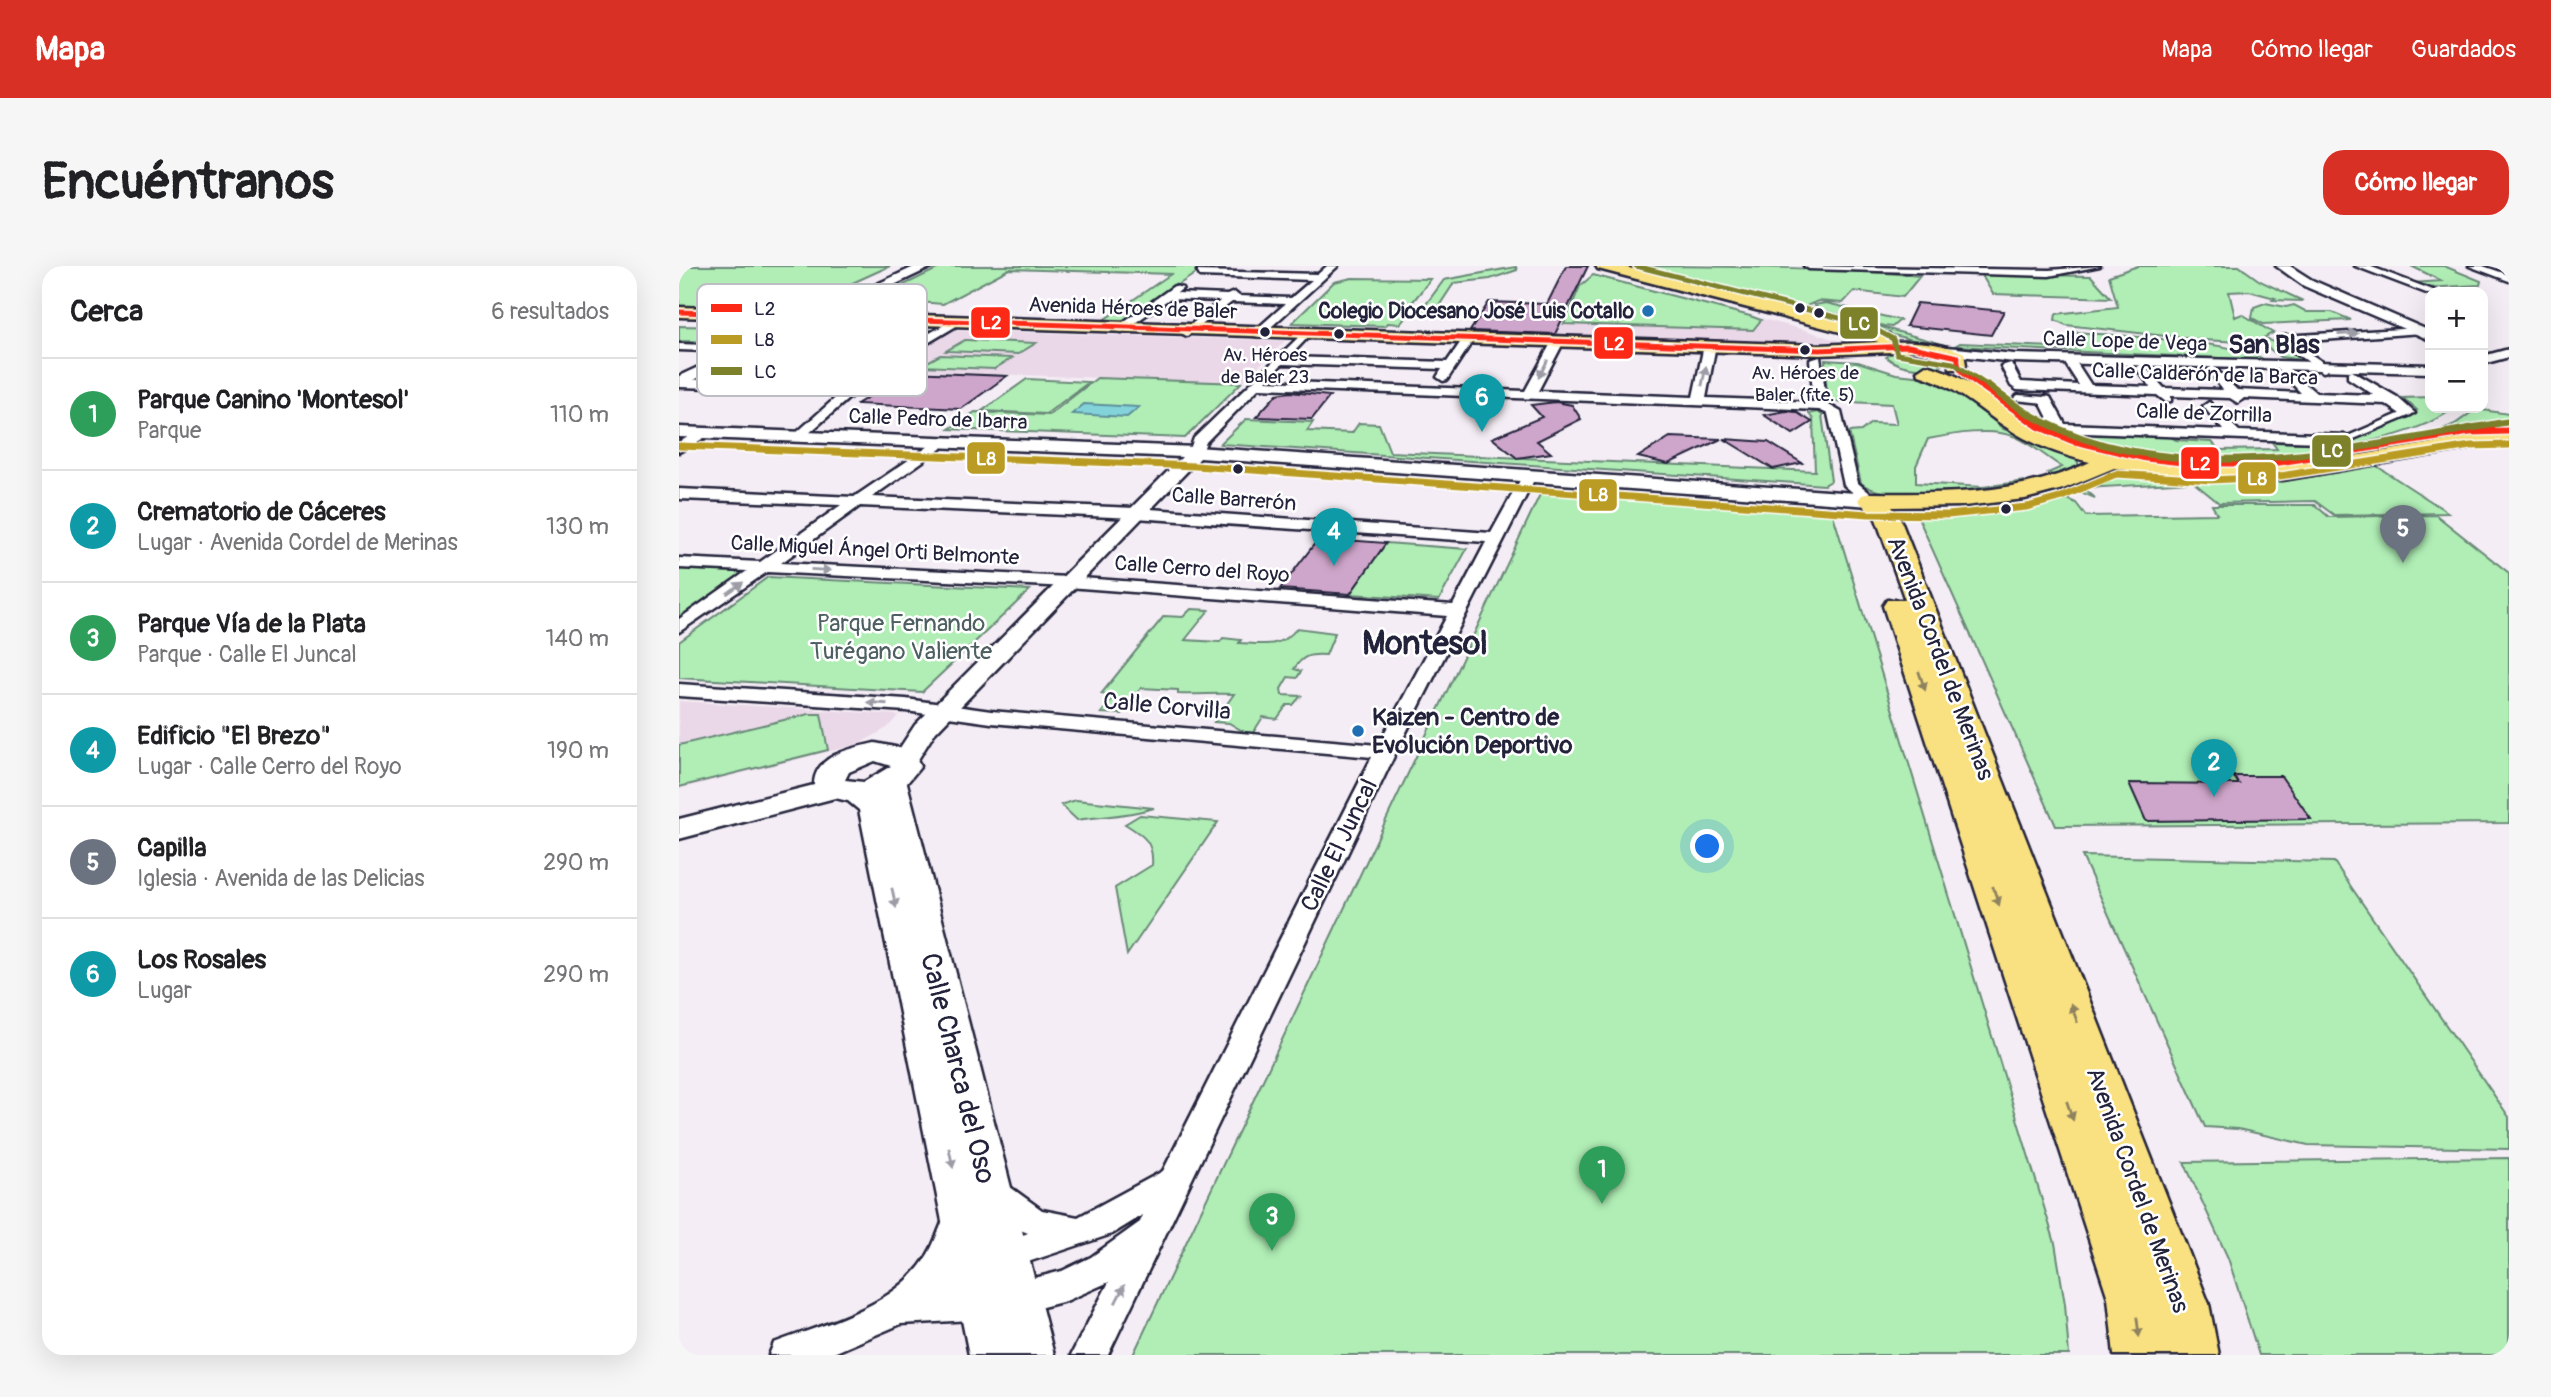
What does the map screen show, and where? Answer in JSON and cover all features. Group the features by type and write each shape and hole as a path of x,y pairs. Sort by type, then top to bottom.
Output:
{"main road":[{"path":"872,284 908,266"},
{"path":"885,284 927,266"},
{"path":"1597,268 1844,342"},
{"path":"1597,268 1917,346 1959,368 2038,426 2065,442 2102,453 2113,460"},
{"name":"Avenida Héroes de Baler","path":"679,314 697,315"},
{"name":"Avenida Héroes de Baler","path":"927,322 1120,329"},
{"name":"Avenida Héroes de Baler","path":"927,324 1305,335 1844,342 1881,355"},
{"name":"Avenida Héroes de Baler","path":"1305,335 1458,354 1556,345 1881,355"},
{"path":"1881,355 1917,346"},
{"path":"1881,355 1903,369 1926,371 1959,368 2033,434 2113,460 2203,473 2284,473 2509,436"},
{"path":"679,375 697,367"},
{"path":"679,382 697,372"},
{"path":"2038,426 2071,440 2146,457 2233,465"},
{"path":"1870,500 1948,501 2024,493 2054,485 2113,460 2233,465 2318,457 2470,432 2509,430"},
{"name":"Avenida Cordel de Merinas","path":"2142,1355 2135,1298 1866,516 1870,500 1887,516 2011,842 2182,1304 2190,1355"},
{"path":"679,811 867,779"},
{"path":"679,828 867,779"},
{"name":"Calle Charca del Oso","path":"867,779 974,1195 977,1308"}],"street":[{"path":"1258,333 1333,266"},
{"path":"1809,266 2049,272 2095,266"},
{"path":"2282,266 2308,283 2424,333"},
{"path":"2360,266 2425,289"},
{"path":"2474,266 2506,277"},
{"path":"1120,329 1204,270 1320,277"},
{"path":"1190,330 1261,275"},
{"path":"1167,296 1294,301"},
{"path":"927,339 952,325"},
{"path":"2323,368 2282,340 2424,333"},
{"path":"867,779 945,710 1196,452 1199,441 1305,335"},
{"path":"1530,394 1556,345"},
{"path":"679,348 697,349"},
{"path":"1289,350 1458,354"},
{"path":"1699,401 1709,350"},
{"path":"2488,359 2509,352"},
{"path":"1279,360 1458,354"},
{"path":"1433,391 1458,354"},
{"path":"1816,360 1821,406"},
{"path":"2003,360 2018,392 2045,400 2408,413"},
{"name":"Calle Lope de Vega","path":"1959,368 2003,360"},
{"name":"Calle Lope de Vega","path":"1959,368 2003,360 2069,360 2323,368 2347,372 2425,369"},
{"path":"2069,360 2087,388"},
{"path":"2488,362 2509,368"},
{"path":"2282,367 2312,397"},
{"path":"2142,368 2171,405"},
{"path":"2213,370 2246,407"},
{"path":"1268,371 1441,378"},
{"path":"2347,372 2408,413"},
{"path":"679,382 697,383"},
{"path":"1255,384 1821,406 1834,412 1851,485 1870,500"},
{"name":"Calle Calderón de la Barca","path":"2018,392 2087,388 2392,400"},
{"path":"800,437 843,396"},
{"name":"Calle de Zorrilla","path":"2045,400 2060,428 2346,439"},
{"path":"2209,406 2235,435"},
{"path":"2346,439 2408,413"},
{"name":"Calle Pedro de Ibarra","path":"679,432 1196,452 1870,500"},
{"path":"679,448 706,433"},
{"path":"679,627 940,442"},
{"name":"Calle El Juncal","path":"1089,1355 1153,1230 1174,1180 1385,752 1529,476"},
{"name":"Calle Barrerón","path":"679,494 1136,513 1496,538"},
{"name":"Calle Miguel Ángel Orti Belmonte","path":"679,563 1068,582"},
{"name":"Calle Cerro del Royo","path":"1068,582 1458,611"},
{"path":"679,690 945,710"},
{"name":"Calle Corvilla","path":"945,710 991,717 1385,752"},
{"path":"977,1308 1100,1224 1174,1180"},
{"path":"974,1195 1051,1228 1072,1229 1100,1224"},
{"path":"787,1355 977,1308 1087,1276 1153,1230"}],"shaded area":[{"name":"Colegio Diocesano José Luis Cotallo","path":"1593,275 1805,330 1845,343 1830,347 1526,336 1533,321 1541,316 1564,316 1578,286"},
{"path":"955,330 1285,341 1241,383 927,372 927,346"},
{"path":"679,701 899,715 887,728 859,744 679,789"}],"green space":[{"path":"679,266 890,266 850,284 697,284 697,307 679,306"},
{"path":"943,266 1204,268 1119,323 1099,323 1171,274 1009,269 943,304 927,303 927,284 906,284"},
{"path":"1624,266 1773,268 1920,276 1903,297 1854,291 1843,303 1818,301 1806,306 1942,344 1917,341"},
{"path":"2138,266 2239,266 2260,281 2303,301 2271,300 2275,298 2249,291 2229,292 2235,317 2242,314 2273,333 2265,337 2302,360 2280,357 2262,343 2202,340 2066,325 2055,320 2056,314 2118,307 2109,276"},
{"path":"2411,266 2444,266 2481,281 2480,285 2425,288 2411,283 2442,281"},
{"path":"1516,267 1517,270 1490,279 1454,283 1433,315 1418,315 1444,280"},
{"path":"1981,274 2091,276 2111,298 1993,294"},
{"path":"1593,275 1761,320 1753,330 1564,324 1580,286"},
{"path":"1352,278 1431,279 1406,310 1408,315 1400,324 1388,323 1385,326 1292,323 1334,282"},
{"path":"1826,303 1900,320 1892,327 1884,326 1821,310 1814,305"},
{"path":"2265,303 2286,307 2294,305 2307,312 2332,312 2351,320 2263,324 2252,318 2254,307"},
{"path":"679,326 697,326 697,341 679,341"},
{"path":"2077,332 2205,344 2231,348 2264,360 1955,346 1960,343 2079,348"},
{"path":"965,340 1036,343 1018,354 946,351"},
{"path":"1904,349 1945,355 1950,360 1936,367 1918,368 1886,357 1890,352"},
{"path":"940,355 1012,358 994,369 927,366 927,362"},
{"path":"1825,360 1858,362 1896,374 1934,378 1976,405 2003,429 2071,456 2078,462 2078,466 2056,476 2048,473 2062,467 2016,437 1995,432 1960,434 1928,439 1916,466 1916,483 1983,487 2025,481 1989,488 1940,493 1893,493 1874,490 1861,483 1849,432 1861,431 1871,423 1897,424 1892,404 1827,401"},
{"path":"1097,378 1241,383 1185,438 949,429 975,412 1049,415"},
{"path":"1027,379 1089,382 1046,414 982,411"},
{"path":"2425,397 2425,413 2447,413 2412,430 2381,439 2263,456 2196,457 2164,454 2096,441 2061,430 2167,435 2176,440 2212,442 2219,450 2277,449 2272,442 2314,443 2363,435 2417,410 2403,398"},
{"path":"2488,411 2509,414 2509,426 2436,432 2455,424 2470,413 2488,413"},
{"path":"1818,412 1822,415 1831,481 1824,485 1220,444 1246,419 1313,422 1307,431 1352,433 1359,423 1379,424 1390,452 1815,471 1813,419 1809,414"},
{"path":"2375,465 2449,513 2334,515 2315,501 2219,503 2193,482 2084,488 2095,498 2074,489 2127,471 2257,480 2309,477"},
{"path":"1543,488 1831,508 2055,1243 2065,1304 2069,1355 1133,1355"},
{"path":"2067,499 2076,503 2086,516 2217,514 2212,505 2315,505 2329,517 2436,515 2509,573 2509,823 2056,826 1917,515 2022,509"},
{"path":"1386,543 1467,549 1439,600 1350,594"},
{"path":"679,569 739,572 742,574 679,618"},
{"name":"Parque Fernando Turégano Valiente","path":"768,577 1030,590 922,692 679,678 679,642"},
{"path":"1191,609 1209,610 1185,640 1220,642 1223,638 1241,640 1239,643 1271,644 1291,635 1297,628 1335,633 1326,655 1304,658 1294,669 1301,671 1297,678 1288,677 1281,689 1282,695 1301,696 1293,705 1287,705 1277,719 1263,717 1251,736 1229,723 1214,722 1234,694 1178,694 1178,690 1141,688 1122,714 1101,713 1115,696 1101,694 1164,616 1183,617"},
{"path":"809,714 821,714 828,750 679,787 679,745"},
{"path":"1076,800 1154,808 1077,820 1061,805"},
{"path":"1140,815 1218,822 1127,955 1115,888 1152,865 1151,850 1146,840 1125,824"},
{"path":"2082,856 2334,862 2509,1117 2509,1149 2308,1145 2238,1129 2205,1127"},
{"path":"2509,1158 2509,1355 2259,1355 2228,1258 2184,1162"}],"water":[{"path":"1084,404 1139,407 1127,417 1072,414"}],"building":[{"path":"1566,266 1588,266 1555,334 1470,331 1489,302 1547,304"},
{"path":"1917,303 2004,311 1991,335 1906,326"},
{"path":"927,373 1007,376 961,409 857,404 870,396 927,396"},
{"path":"1290,392 1330,396 1312,419 1256,417 1277,394"},
{"path":"1556,402 1572,405 1581,419 1537,441 1551,453 1517,458 1492,438 1542,417 1531,405"},
{"path":"1796,412 1812,422 1793,434 1764,415"},
{"path":"1670,437 1721,439 1668,464 1638,457"},
{"path":"1724,439 1768,442 1802,463 1773,469"},
{"path":"1319,538 1386,543 1350,594 1280,589"},
{"path":"2233,776 2281,776 2311,819 2146,821 2129,783 2239,784"}],"transit line":[{"name":"LC","path":"1636,266 1867,325 1893,339 1897,354 1953,363 1970,371 2025,414 2052,428 2116,447 2184,457 2281,459 2507,422"},
{"name":"L2","path":"679,312 697,313"},
{"name":"L2","path":"927,320 1820,350 1908,346 1942,351 1958,357 1957,365 1961,372 2038,426 2071,440 2146,458 2191,463 2273,463 2470,432 2509,431"},
{"name":"L8","path":"679,446 1195,466 1869,514 1948,515 2027,507 2059,498 2116,474 2211,480 2274,477 2471,446 2509,445"}],"place":[{"name":"Colegio Diocesano José Luis Cotallo","path":"1648,311"},
{"name":"Av. Héroes de Baler 23","path":"1265,332"},
{"name":"Av. Héroes de Baler (fte. 5)","path":"1805,350"},
{"name":"Los Rosales","path":"1482,432"},
{"name":"Capilla","path":"2403,563"},
{"name":"Edificio \"El Brezo\"","path":"1334,566"},
{"name":"Kaizen - Centro de Evolución Deportivo","path":"1358,731"},
{"name":"Crematorio de Cáceres","path":"2214,797"},
{"name":"Parque Canino 'Montesol'","path":"1602,1204"},
{"name":"Parque Vía de la Plata","path":"1272,1251"}],"district":[{"name":"San Blas","path":"2274,344"},
{"name":"Montesol","path":"1425,643"}]}
